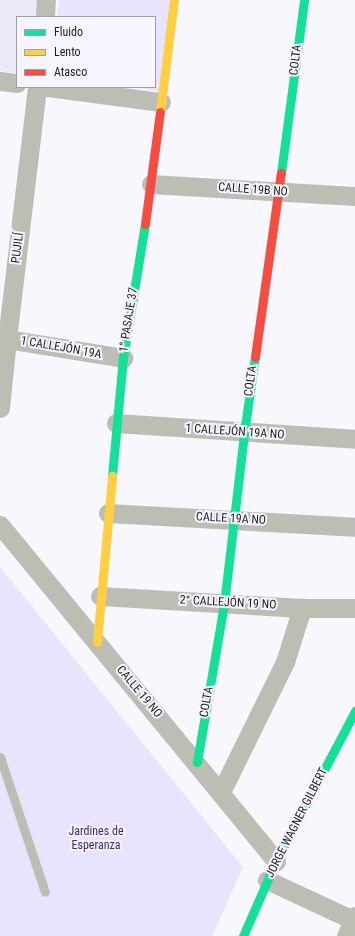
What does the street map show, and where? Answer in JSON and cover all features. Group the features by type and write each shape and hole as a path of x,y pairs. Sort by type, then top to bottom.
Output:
{"street":[{"path":"45,16 46,0"},
{"name":"1° PASAJE 37","path":"97,642 100,596 123,358 151,184 174,0"},
{"name":"COLTA","path":"197,762 224,604 244,433 279,192 304,0"},
{"path":"0,81 16,83"},
{"name":"PUJILÍ","path":"0,408 3,338 37,88"},
{"path":"56,88 161,102"},
{"name":"CALLE 19B NO","path":"151,184 355,196"},
{"name":"1 CALLEJÓN 19A","path":"3,338 123,358"},
{"name":"1 CALLEJÓN 19A NO","path":"116,424 355,439"},
{"name":"CALLE 19A NO","path":"108,513 355,527"},
{"name":"CALLE 19 NO","path":"0,525 197,762 276,861"},
{"name":"2° CALLEJÓN 19 NO","path":"100,596 302,608 355,608"},
{"path":"221,792 285,662 302,608"},
{"name":"JORGE WAGNER GILBERT","path":"244,936 276,861 353,720"},
{"path":"267,880 352,923"}],"lane":[{"path":"0,757 45,892"}],"shaded area":[{"path":"0,0 41,0 39,16 16,16 16,73 0,71"}],"green space":[{"path":"59,0 171,0 159,91 136,88 156,88 156,16 57,16"},
{"name":"Jardines de Esperanza","path":"0,567 243,867 212,936 0,936"}],"traffic: fast":[{"path":"281,173 304,0"},
{"path":"112,476 123,358 145,224"},
{"path":"197,762 224,604 244,433 255,357"},
{"path":"243,936 276,861 355,711"}],"traffic: slow":[{"path":"160,112 174,0"},
{"path":"97,642 112,476"}],"traffic: jam":[{"path":"145,224 160,112"},
{"path":"255,357 281,173"}]}
